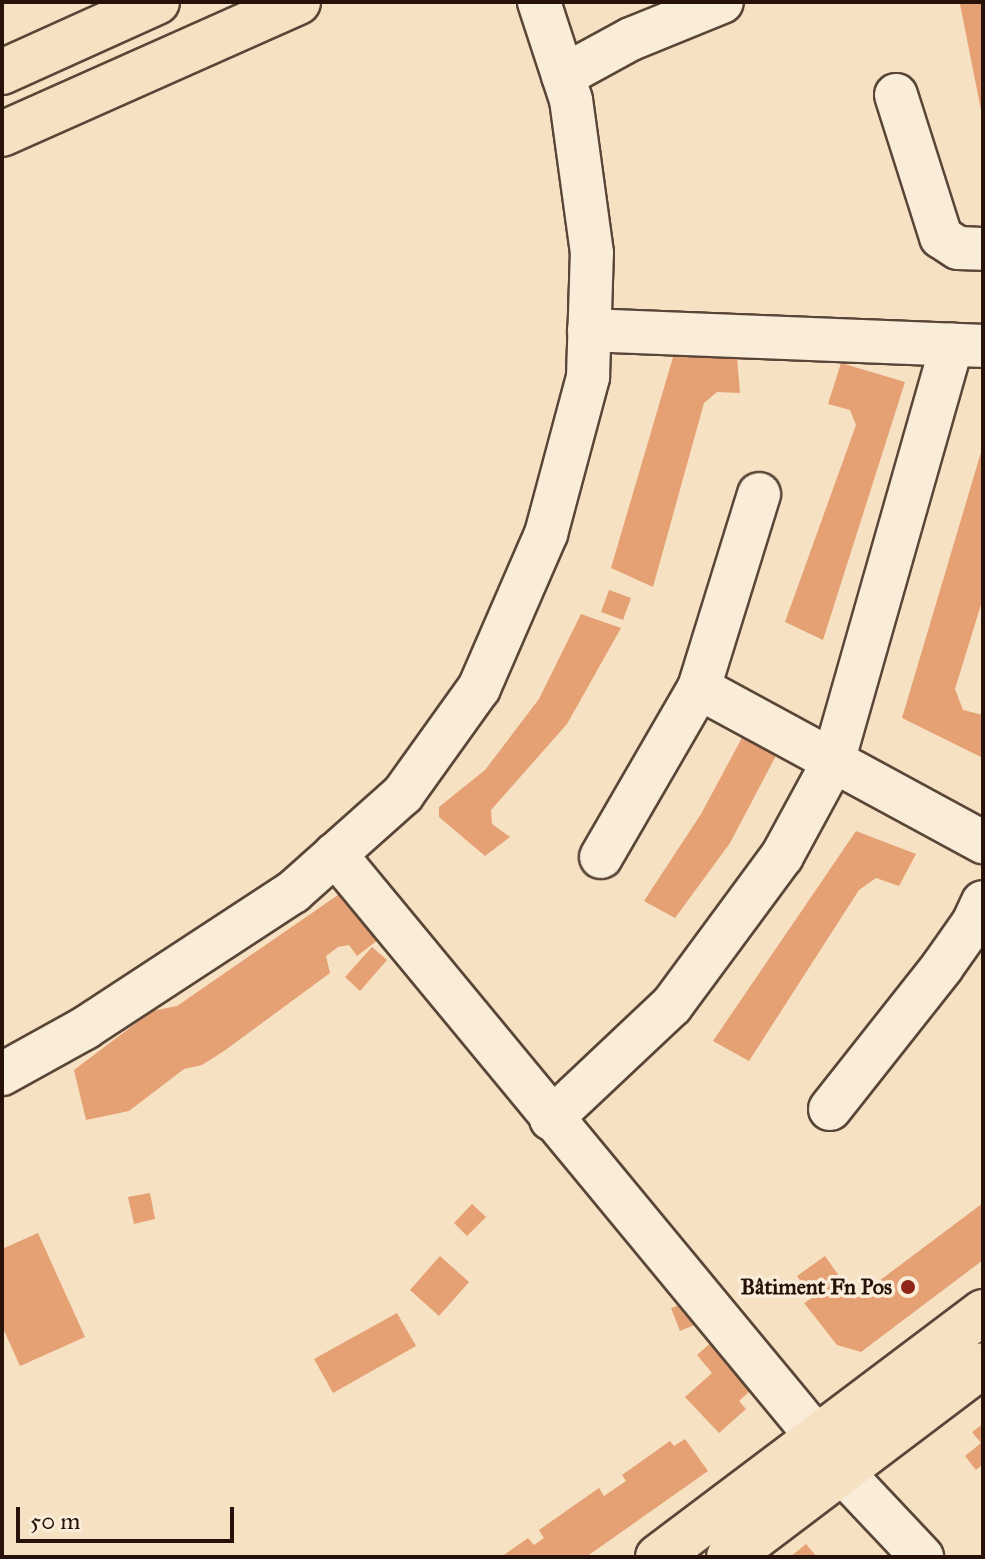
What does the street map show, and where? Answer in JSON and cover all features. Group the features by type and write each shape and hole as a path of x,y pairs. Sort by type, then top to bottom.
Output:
{"main road":[{"path":"2,72 157,2"},
{"path":"2,134 298,2"},
{"path":"658,1557 983,1312"},
{"path":"729,1557 983,1365"}],"street":[{"path":"2,1074 85,1028 293,892 403,794 479,688 546,534 588,377 592,253 571,100 539,2"},
{"path":"563,76 631,39 722,2"},
{"path":"896,95 941,237 958,248 983,249"},
{"path":"551,1119 672,1005 782,856 833,762 967,345 589,330"},
{"path":"601,857 699,688 759,494"},
{"path":"699,688 983,842"},
{"path":"335,854 816,1436 842,1472 922,1557"},
{"path":"830,1109 942,967 973,923 983,902"}],"building":[{"path":"983,2 983,115 982,115 960,4"},
{"path":"676,347 737,356 740,393 717,392 704,403 653,587 611,568"},
{"path":"841,363 905,382 823,640 785,622 856,425 850,410 828,404"},
{"path":"982,449 983,598 955,689 963,710 983,715 983,758 902,718"},
{"path":"609,590 631,598 623,620 601,612"},
{"path":"581,614 621,628 567,724 491,810 492,824 510,837 485,856 439,817 439,807 485,770 539,699"},
{"path":"744,734 780,748 730,843 675,918 644,901 701,814"},
{"path":"856,831 916,854 899,886 876,878 859,890 749,1061 713,1041"},
{"path":"351,886 387,933 357,956 349,945 338,947 326,956 330,973 224,1051 202,1065 184,1069 129,1111 86,1120 74,1070 152,1011 177,1006"},
{"path":"372,947 387,960 360,991 345,977"},
{"path":"150,1193 155,1219 134,1224 128,1197"},
{"name":"Bâtiment Fn Pos","path":"983,1203 983,1260 861,1352 837,1345 804,1303 812,1298 797,1276 825,1256 855,1299"},
{"path":"472,1204 486,1217 467,1236 454,1223"},
{"path":"38,1233 85,1337 20,1366 2,1326 2,1249"},
{"path":"440,1256 469,1282 439,1316 410,1290"},
{"path":"693,1300 702,1322 680,1331 671,1308"},
{"path":"397,1313 416,1346 333,1393 314,1359"},
{"path":"723,1332 765,1377 739,1401 746,1409 719,1433 685,1397 712,1373 697,1355"},
{"path":"983,1424 983,1464 976,1470 965,1456 981,1443 972,1432"},
{"path":"685,1439 708,1471 586,1557 501,1557 528,1538 534,1545 544,1538 539,1530 599,1488 604,1496 626,1481 622,1475 670,1441 674,1446"},
{"path":"806,1544 817,1557 790,1557"}],"place":[{"name":"Bâtiment Fn Pos","path":"908,1287"}]}
